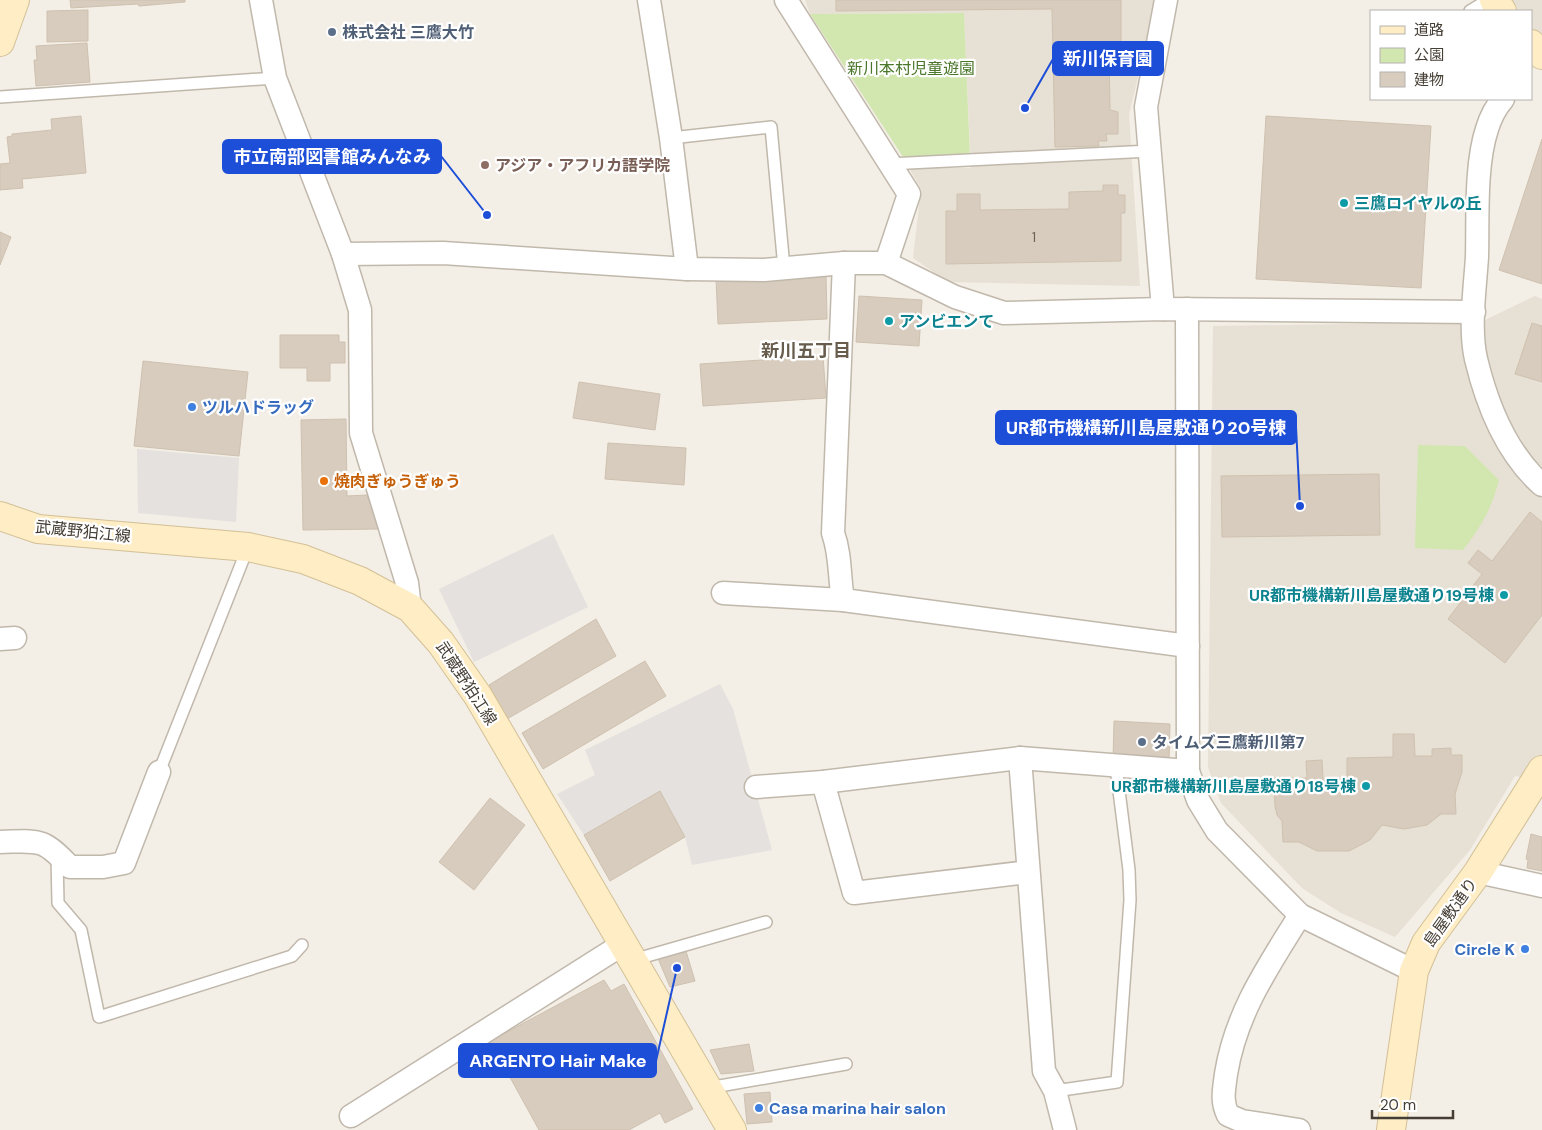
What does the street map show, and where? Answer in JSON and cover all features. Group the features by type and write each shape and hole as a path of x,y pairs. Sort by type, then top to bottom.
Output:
{"main road":[{"path":"0,42 15,0"},
{"name":"武蔵野狛江線","path":"0,516 38,529 248,547 303,559 360,581 410,608 441,643 478,696 732,1130"},
{"name":"島屋敷通り","path":"1391,1130 1414,971 1426,943 1478,872 1539,782"}],"street":[{"path":"261,0 275,78 343,254 360,310 362,328 361,433 407,583 410,608"},
{"path":"649,0 671,138 687,269"},
{"path":"786,0 909,194 886,263"},
{"path":"1164,309 1146,107 1166,0"},
{"path":"1502,100 1487,129 1482,157 1474,312 1475,356 1485,393 1498,425 1531,475 1542,485"},
{"path":"343,254 443,253 687,269 764,270 844,263 886,263 956,297 1004,313 1164,309 1474,312"},
{"path":"843,600 839,578 840,550 833,533 844,263"},
{"path":"1187,309 1188,771 1198,800 1217,831 1300,915 1414,971"},
{"path":"723,593 843,600 1188,646"},
{"path":"756,787 823,782 1020,758 1116,767 1188,771"},
{"path":"1020,758 1044,1071 1055,1092 1065,1130"},
{"path":"0,842 41,841 57,853 70,867 103,867 124,863 159,772"},
{"path":"823,782 854,893 1028,872"},
{"path":"1478,872 1542,886"},
{"path":"1299,1130 1241,1126 1228,1115 1222,1103 1231,1046 1245,1008 1300,915"},
{"path":"351,1116 628,952"}],"lane":[{"path":"1472,10 1488,0"},
{"path":"0,98 275,78"},
{"path":"671,138 771,127 784,268"},
{"path":"889,164 1150,151"},
{"path":"159,772 248,547"},
{"path":"1055,1092 1117,1082 1130,900 1129,870 1116,767"},
{"path":"57,853 58,903 81,930 99,1017 292,956 302,945"},
{"path":"628,952 766,922"},
{"path":"706,1088 846,1064"}],"shaded area":[{"path":"805,0 1157,0 1129,114 1140,286 948,282 913,258 921,189 909,168 971,168 964,13 810,14"},
{"path":"1502,0 1542,0 1542,46 1532,39 1532,10 1509,10"},
{"path":"1535,296 1542,299 1542,782 1515,776 1470,850 1395,937 1341,913 1302,888 1221,803 1208,767 1213,326 1481,322"},
{"path":"137,449 239,458 236,522 138,513"},
{"path":"553,534 588,607 474,662 439,589"},
{"path":"720,684 733,709 772,850 692,865 685,837 660,791 584,835 557,794 595,775 585,750"}],"green space":[{"name":"新川本村児童遊園","path":"964,13 970,156 903,157 810,14"},
{"path":"1418,445 1465,446 1499,480 1485,517 1463,550 1415,548"}],"building":[{"path":"70,0 185,0 185,2 139,6 138,4 71,8"},
{"path":"836,0 1121,0 1121,51 1109,51 1110,110 1118,112 1118,134 1106,134 1107,141 1098,141 1099,146 1055,147 1052,9 836,11"},
{"path":"88,10 88,41 47,42 47,11"},
{"path":"87,43 90,82 36,86 34,60 37,60 36,46"},
{"path":"81,116 86,173 22,179 23,188 0,190 0,164 10,163 7,137 12,136 12,134 52,130 51,119"},
{"name":"三鷹ロイヤルの丘","path":"1266,116 1431,126 1421,288 1256,279"},
{"path":"1542,139 1542,284 1499,270"},
{"path":"1103,185 1118,185 1118,195 1125,195 1125,213 1121,213 1121,261 946,264 946,211 957,211 957,194 980,194 980,210 1069,209 1069,192 1103,191"},
{"path":"0,232 11,237 0,265"},
{"path":"826,275 827,319 718,324 716,279"},
{"name":"アンビエンて","path":"859,296 922,300 919,346 856,342"},
{"path":"1532,323 1542,326 1542,382 1515,374"},
{"path":"280,335 339,335 339,342 345,342 345,363 330,363 330,381 307,381 307,368 280,368"},
{"path":"823,356 826,398 703,406 700,364"},
{"path":"143,361 248,372 239,456 134,446"},
{"path":"579,382 660,394 655,430 573,418"},
{"path":"346,419 347,496 367,495 380,529 303,530 301,420"},
{"path":"608,443 686,448 684,485 605,479"},
{"path":"1379,474 1380,535 1222,537 1221,476"},
{"name":"UR都市機構新川島屋敷通り19号棟","path":"1530,512 1542,522 1542,615 1505,663 1448,619 1482,574 1468,563 1478,550 1492,561"},
{"path":"596,619 616,656 507,719 489,685"},
{"path":"645,661 666,696 543,769 522,733"},
{"name":"タイムズ三鷹新川第7","path":"1114,721 1170,724 1169,762 1113,760"},
{"name":"UR都市機構新川島屋敷通り18号棟","path":"1393,734 1414,734 1415,756 1432,756 1432,749 1451,748 1451,755 1462,755 1462,772 1455,794 1456,814 1441,814 1427,825 1404,829 1382,825 1370,840 1349,851 1317,851 1299,842 1283,842 1282,821 1277,815 1275,806 1274,778 1307,778 1306,761 1322,760 1323,779 1347,779 1347,758 1393,757"},
{"path":"660,791 685,837 610,881 584,835"},
{"path":"490,798 525,825 474,890 439,862"},
{"path":"1531,834 1542,837 1542,871 1527,868 1528,860 1526,859"},
{"path":"685,948 695,981 670,987 657,956"},
{"path":"604,980 611,991 624,984 693,1109 665,1123 660,1113 629,1130 539,1130 490,1041"},
{"path":"749,1044 754,1071 721,1074 710,1050"},
{"path":"770,1092 772,1122 747,1124 744,1094"}],"place":[{"name":"株式会社 三鷹大竹","path":"332,32"},
{"name":"新川保育園","path":"1025,108"},
{"name":"アジア・アフリカ語学院","path":"485,165"},
{"name":"三鷹ロイヤルの丘","path":"1344,203"},
{"name":"市立南部図書館みんなみ","path":"487,215"},
{"name":"アンビエンて","path":"889,321"},
{"name":"ツルハドラッグ","path":"192,407"},
{"name":"焼肉ぎゅうぎゅう","path":"324,481"},
{"name":"UR都市機構新川島屋敷通り20号棟","path":"1300,506"},
{"name":"UR都市機構新川島屋敷通り19号棟","path":"1504,595"},
{"name":"タイムズ三鷹新川第7","path":"1142,742"},
{"name":"UR都市機構新川島屋敷通り18号棟","path":"1366,786"},
{"name":"Circle K","path":"1525,949"},
{"name":"ARGENTO Hair Make","path":"677,968"},
{"name":"Casa marina hair salon","path":"759,1108"}],"district":[{"name":"新川五丁目","path":"806,351"}]}
